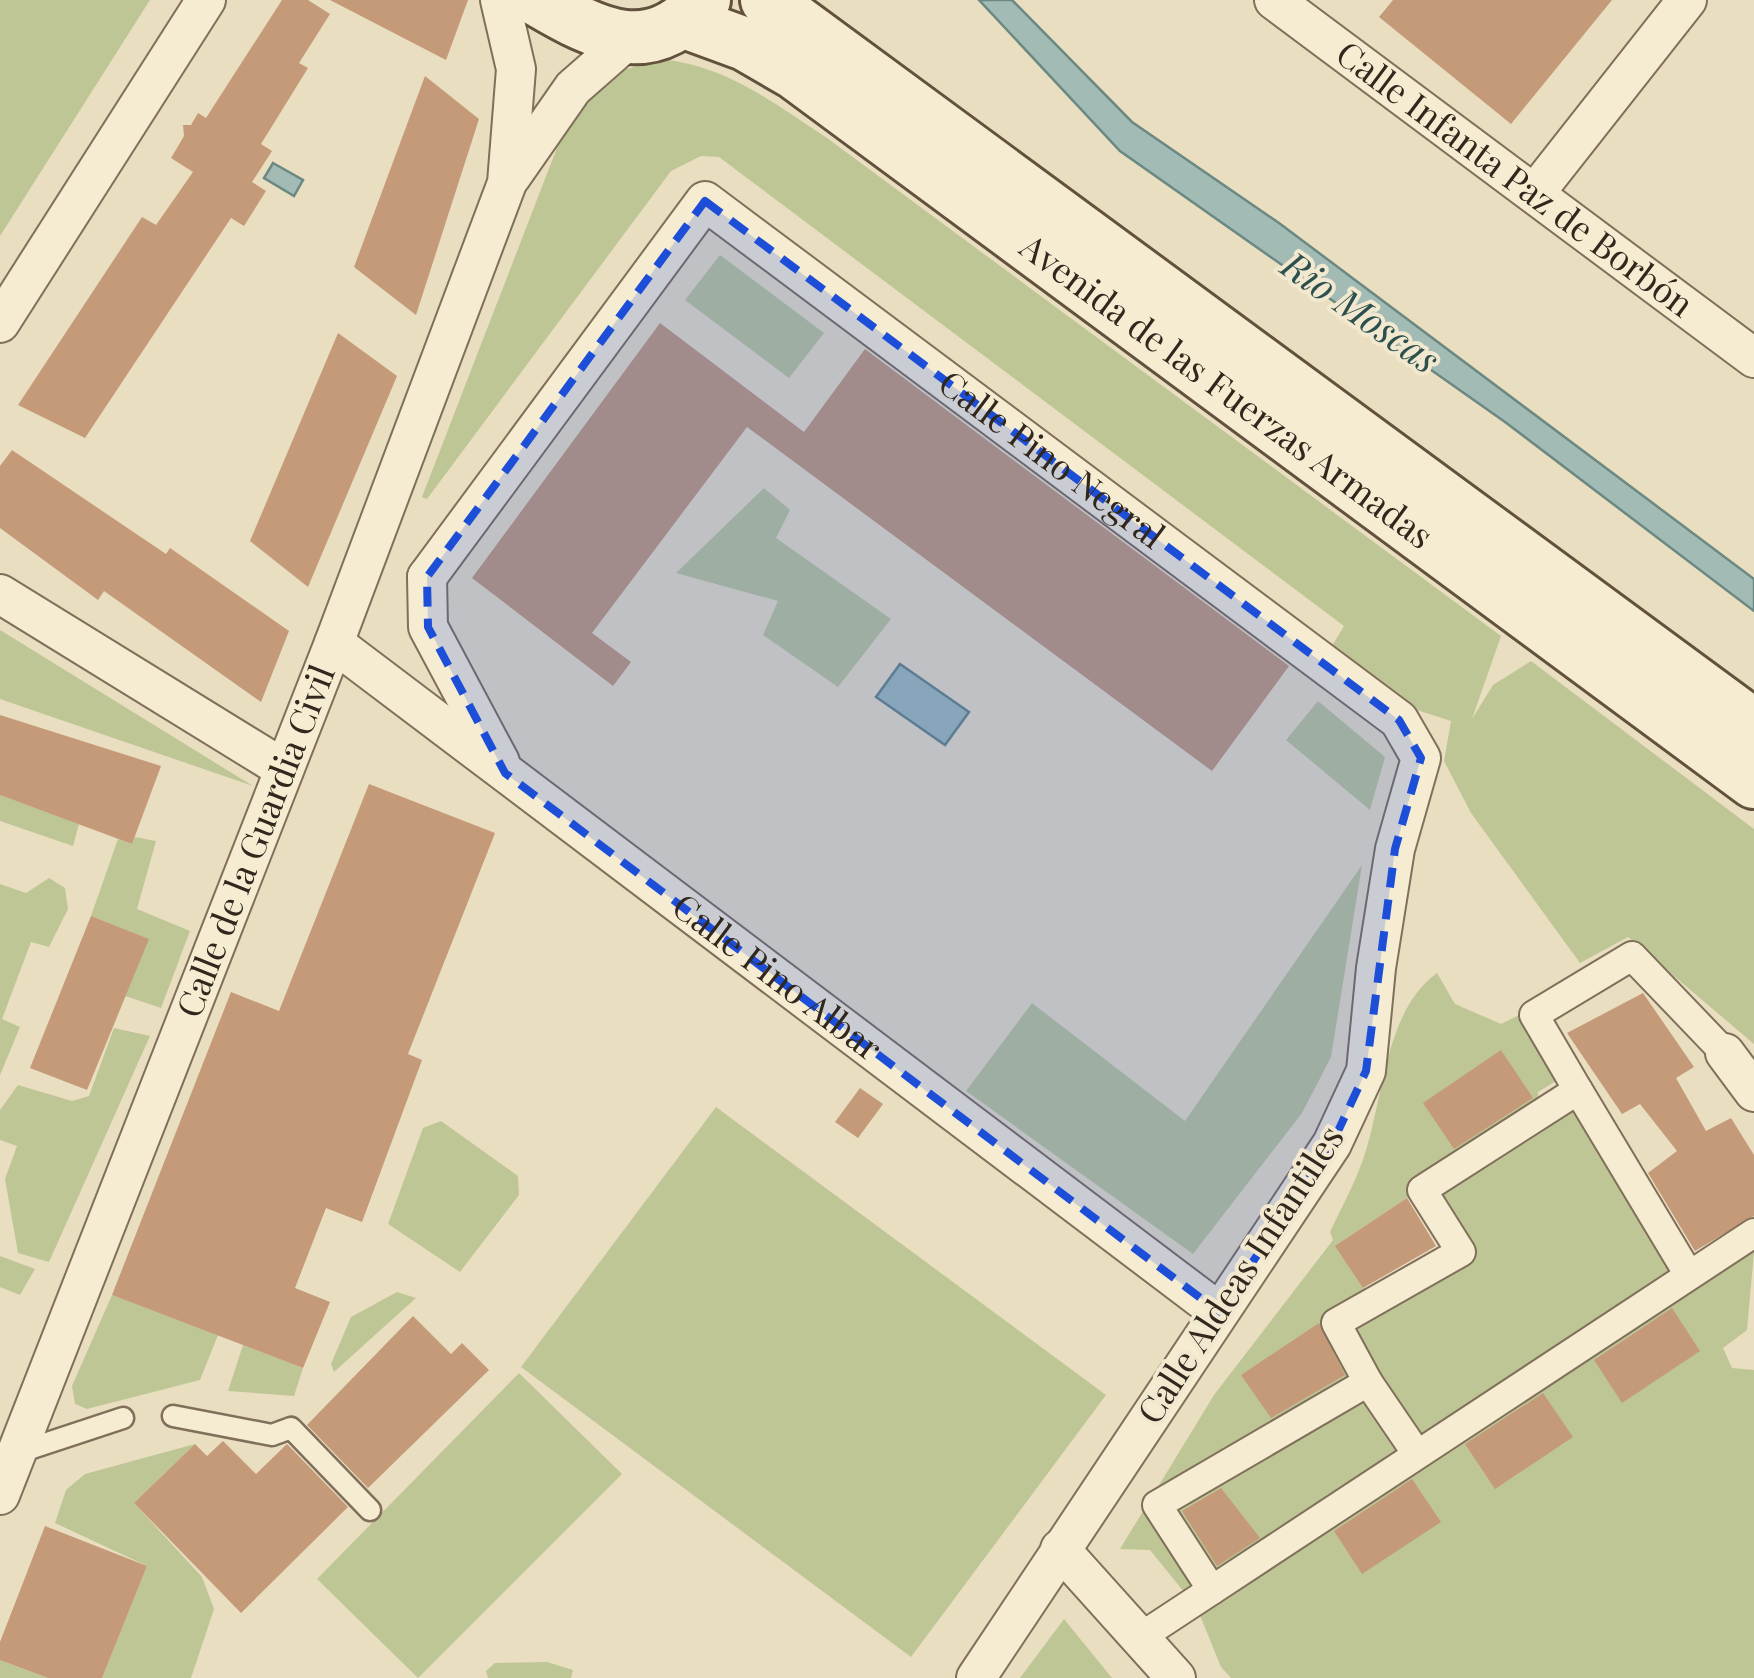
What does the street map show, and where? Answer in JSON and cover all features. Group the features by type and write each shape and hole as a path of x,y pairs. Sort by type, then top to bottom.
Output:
{"main road":[{"path":"538,0 608,34 630,38 653,38 695,11"},
{"name":"Avenida de las Fuerzas Armadas","path":"767,0 1754,726"},
{"name":"Avenida de las Fuerzas Armadas","path":"695,11 794,73 1754,782"}],"street":[{"path":"0,323 206,0"},
{"name":"Calle de la Guardia Civil","path":"500,0 516,70 507,183"},
{"name":"Calle Infanta Paz de Borbón","path":"1274,0 1754,358"},
{"path":"1535,193 1687,0"},
{"name":"Calle de la Guardia Civil","path":"0,1495 334,643 507,183 573,88 630,38"},
{"name":"Calle Pino Negral","path":"427,577 704,200 1400,720"},
{"path":"370,548 427,577 428,626 506,773"},
{"path":"0,594 284,769"},
{"name":"Calle Pino Albar","path":"334,643 1219,1312"},
{"name":"Calle Aldeas Infantiles","path":"976,1678 1332,1144 1366,1072 1376,968 1395,849 1421,758 1400,720"},
{"path":"1690,1275 1534,1016 1632,956 1725,1053 1754,1092"},
{"path":"1418,1454 1368,1382 1336,1323 1460,1252 1422,1190 1578,1090"},
{"path":"1139,1638 1754,1233"},
{"path":"1212,1590 1158,1505 1368,1382"},
{"path":"1060,1549 1176,1678"}],"lane":[{"path":"173,1416 272,1435 291,1428 370,1510"},
{"path":"17,1453 123,1418"}],"highlighted area":[{"path":"705,201 1399,720 1421,758 1395,849 1366,1071 1332,1144 1219,1312 505,773 428,627 427,577"}],"green space":[{"path":"0,0 150,0 0,236"},
{"path":"659,59 727,77 827,138 1501,636 1472,719 1493,685 1531,661 1754,829 1754,1044 1628,937 1580,963 1471,813 1444,761 1451,721 1417,710 1332,646 1344,626 719,157 701,156 671,171 427,499 422,497 562,135 611,74"},
{"path":"720,255 824,333 789,378 685,300"},
{"path":"764,488 790,510 776,538 891,619 838,687 763,635 778,601 676,573"},
{"path":"0,630 253,786 0,699"},
{"path":"1318,701 1385,757 1370,810 1286,740"},
{"path":"0,795 79,824 73,846 0,821"},
{"path":"135,837 156,841 137,909 190,931 161,1008 125,996 148,939 91,916 118,839 132,844"},
{"path":"1362,865 1331,1057 1302,1113 1193,1254 966,1091 1032,1003 1185,1121"},
{"path":"49,878 65,888 68,909 49,947 31,942 2,1019 20,1027 0,1075 0,884 26,893"},
{"path":"1437,973 1455,1004 1501,1024 1519,1015 1559,1079 1538,1092 1539,1106 1578,1090 1676,1259 1689,1293 1754,1252 1747,1330 1723,1348 1732,1368 1754,1370 1754,1678 1231,1678 1221,1667 1197,1608 1150,1550 1120,1549 1214,1395 1333,1240 1330,1232 1367,1147 1397,1029 1420,988","holes":["1413,1194 1457,1247 1369,1296 1337,1245"]},
{"path":"114,1028 150,1036 49,1262 18,1253 5,1179 17,1146 0,1140 0,1110 18,1085 72,1101 89,1096"},
{"path":"716,1107 1106,1395 911,1657 521,1367"},
{"path":"441,1121 518,1176 519,1195 460,1272 388,1224 423,1128"},
{"path":"0,1256 35,1269 20,1295 0,1287"},
{"path":"397,1292 416,1298 334,1372 331,1364 351,1317"},
{"path":"112,1295 218,1335 200,1380 87,1409 75,1404 72,1386"},
{"path":"243,1345 303,1368 294,1396 228,1391"},
{"path":"519,1373 622,1474 418,1678 317,1579"},
{"path":"195,1444 134,1503 202,1577 214,1609 191,1678 102,1678 147,1566 55,1523 66,1490 85,1474"},
{"path":"1064,1619 1112,1678 1020,1678"},
{"path":"0,1660 48,1678 0,1678"},
{"path":"547,1662 573,1670 571,1678 488,1678 486,1671 495,1663"}],"water":[{"name":"Rio Moscas","path":"979,0 1012,0 1132,122 1279,223 1754,579 1754,611 1505,422 1120,151"},
{"path":"273,163 303,180 294,196 264,178"},
{"path":"900,664 969,712 945,745 876,697"}],"building":[{"path":"282,0 308,0 330,14 299,63 308,68 261,144 272,151 252,182 266,191 244,226 231,218 85,438 18,405 142,217 156,225 193,172 171,158 184,136 183,125 191,125 198,113 206,118"},
{"path":"330,0 468,0 446,60"},
{"path":"1393,0 1612,0 1511,124 1379,17"},
{"path":"425,76 479,119 416,315 354,267"},
{"path":"660,323 804,432 865,349 1289,666 1212,771 747,427 592,633 631,662 613,686 472,578"},
{"path":"338,333 397,376 308,587 250,541"},
{"path":"12,450 166,554 170,548 289,631 261,702 104,591 98,600 0,528 0,466"},
{"path":"0,715 161,766 132,844 0,795"},
{"path":"369,784 495,833 408,1054 422,1060 362,1222 326,1208 295,1288 330,1302 303,1368 112,1295 231,992 279,1011"},
{"path":"91,916 149,939 87,1090 30,1068"},
{"path":"1643,993 1694,1067 1676,1078 1706,1131 1731,1118 1754,1155 1754,1216 1695,1251 1648,1173 1677,1151 1640,1104 1622,1114 1567,1033"},
{"path":"1501,1050 1533,1098 1454,1149 1423,1103"},
{"path":"860,1088 883,1104 858,1138 835,1122"},
{"path":"1407,1198 1436,1246 1363,1288 1335,1246"},
{"path":"1672,1308 1700,1351 1622,1403 1594,1360"},
{"path":"413,1316 451,1354 462,1343 489,1370 368,1488 307,1425"},
{"path":"1319,1323 1345,1375 1271,1418 1241,1375"},
{"path":"1543,1393 1573,1437 1495,1489 1465,1444"},
{"path":"223,1441 256,1474 287,1444 348,1507 241,1613 134,1503 195,1444 207,1456"},
{"path":"1412,1479 1441,1522 1362,1574 1334,1531"},
{"path":"1221,1488 1260,1538 1217,1566 1182,1511"},
{"path":"45,1526 147,1566 102,1678 48,1678 0,1660 0,1642"}]}
